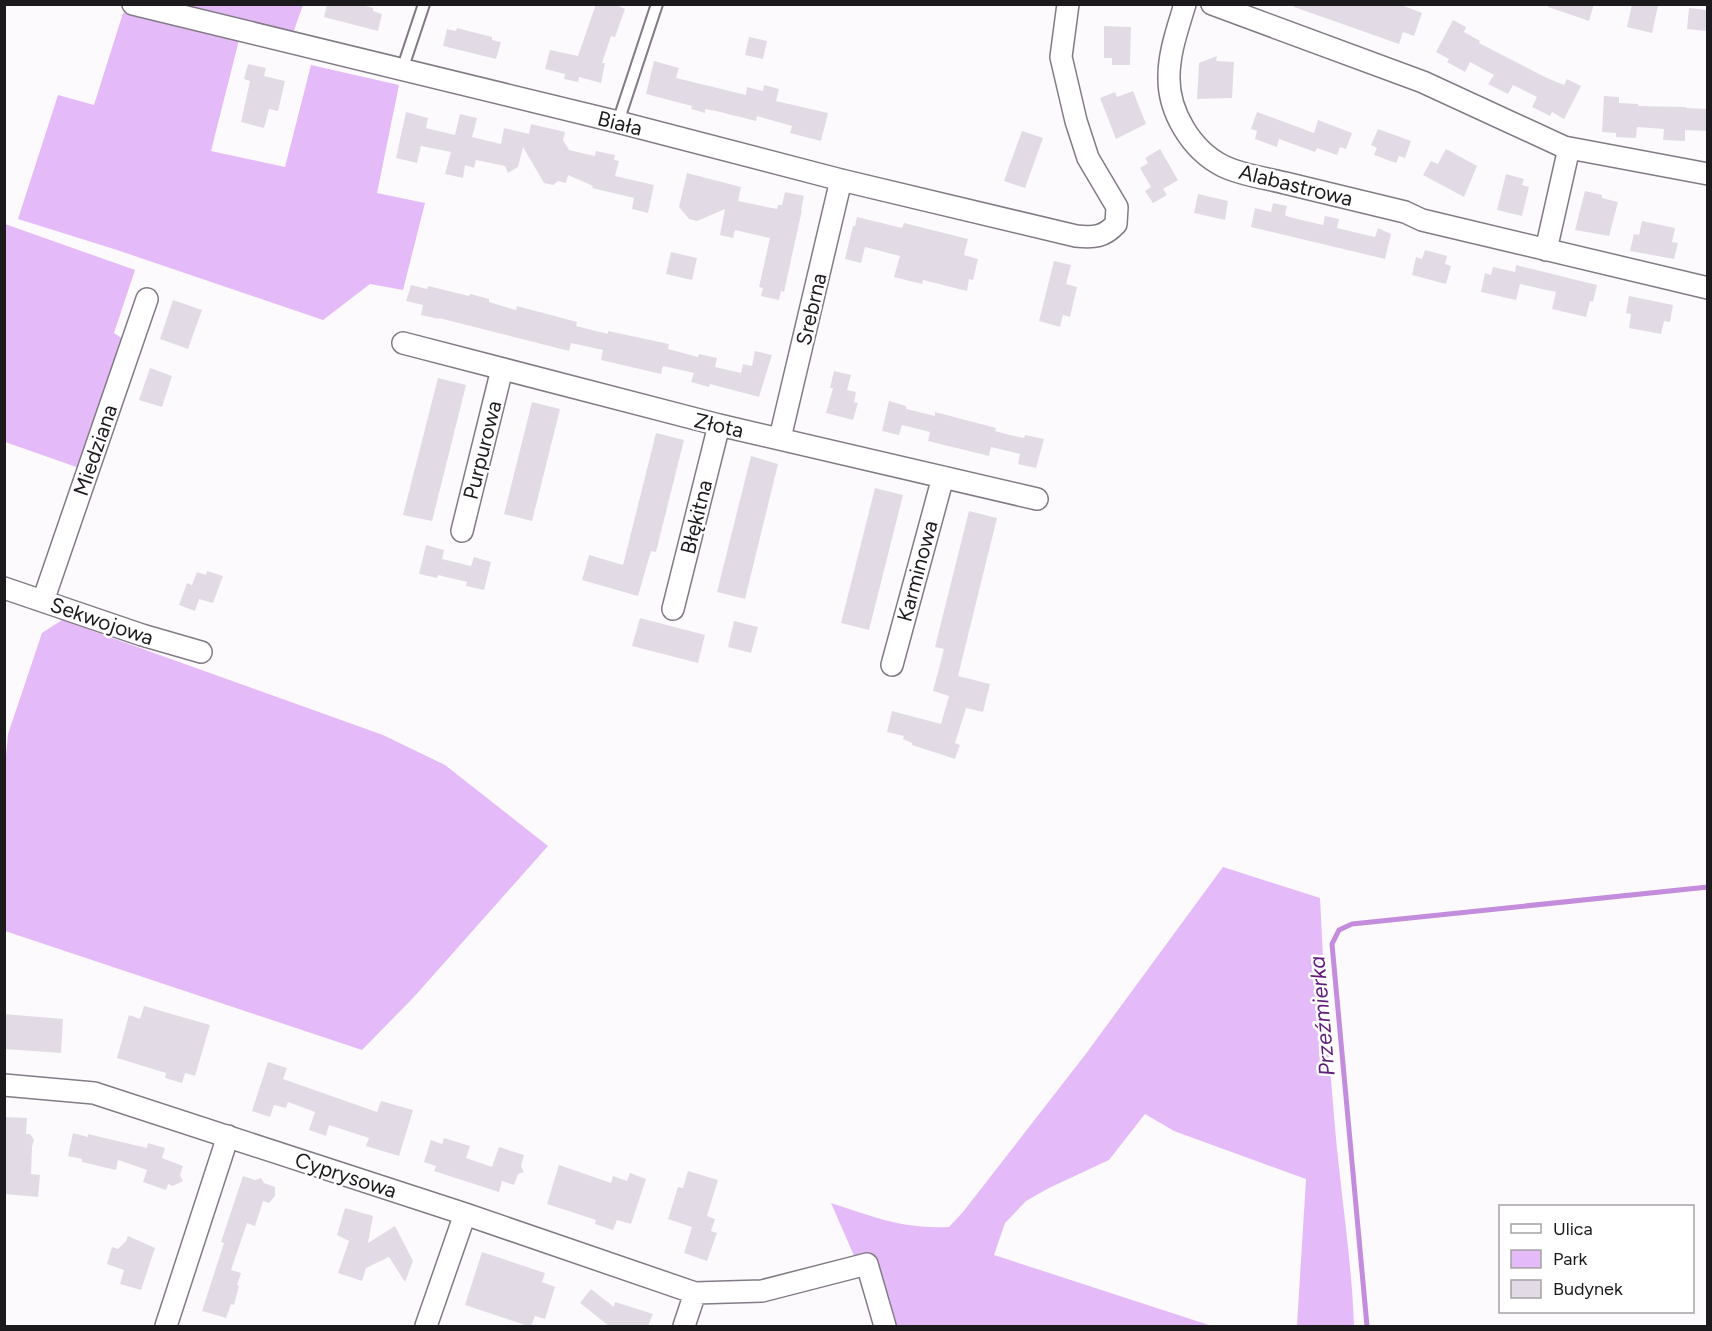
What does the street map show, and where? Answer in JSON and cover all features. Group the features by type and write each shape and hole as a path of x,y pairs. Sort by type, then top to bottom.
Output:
{"street":[{"name":"Biała","path":"133,4 618,122 841,180 1076,236 1094,238 1107,234 1116,224 1116,207 1088,158 1076,121 1061,57 1068,4"},
{"name":"Alabastrowa","path":"1185,4 1172,47 1168,77 1173,106 1186,132 1202,150 1222,166 1253,176 1405,212 1422,220 1707,288"},
{"path":"1212,4 1423,82 1569,148 1707,174"},
{"path":"1546,250 1569,148"},
{"name":"Srebrna","path":"780,438 841,180"},
{"name":"Miedziana","path":"44,601 147,299"},
{"name":"Złota","path":"403,343 719,425 1037,499"},
{"name":"Purpurowa","path":"462,531 502,369"},
{"name":"Błękitna","path":"673,609 719,425"},
{"name":"Karminowa","path":"892,665 943,477"},
{"name":"Sekwojowa","path":"4,588 142,635 201,652"},
{"name":"Cyprysowa","path":"4,1085 94,1093 465,1214 695,1293 762,1291 867,1264 885,1326"},
{"path":"166,1326 228,1136"},
{"path":"426,1326 465,1214"},
{"path":"684,1326 695,1293"}],"lane":[{"path":"402,70 424,4"},
{"path":"618,122 657,4"}],"green space":[{"path":"171,5 303,5 293,33"},
{"path":"123,13 239,40 211,151 285,167 311,65 399,85 377,193 425,203 403,290 370,284 323,320 18,219 58,95 94,105"},
{"path":"5,224 135,270 114,333 123,339 82,469 5,442"},
{"path":"62,620 383,735 445,765 548,846 413,998 362,1050 5,931 4,776 8,734 42,633"},
{"path":"1223,867 1320,898 1337,1149 1354,1326 1297,1326 1306,1179 1174,1131 1145,1114 1109,1160 1026,1201 1005,1223 994,1255 1212,1326 893,1326 855,1258 831,1203 902,1224 949,1227 1085,1055"}],"building":[{"path":"327,4 359,4 373,8 373,11 382,14 378,31 324,17"},
{"path":"596,4 614,4 625,9 615,37 611,36 602,63 605,63 601,83 579,77 578,82 564,79 565,74 545,69 550,50 578,56"},
{"path":"1294,4 1399,4 1422,13 1414,36 1403,32 1399,44 1294,7"},
{"path":"1548,4 1594,4 1589,21 1548,7"},
{"path":"1632,4 1658,6 1652,33 1627,27"},
{"path":"1689,8 1707,10 1707,31 1687,29"},
{"path":"1453,20 1466,27 1464,32 1480,41 1479,43 1547,78 1564,85 1567,79 1581,86 1564,119 1552,112 1550,116 1532,107 1537,97 1513,85 1508,94 1488,84 1494,75 1470,62 1465,72 1447,62 1449,59 1436,52"},
{"path":"1104,26 1131,27 1130,65 1112,65 1112,58 1104,58"},
{"path":"457,28 492,37 492,40 501,42 496,59 443,46 447,29 456,31"},
{"path":"749,37 767,41 763,59 745,55"},
{"path":"1217,56 1216,61 1234,62 1232,98 1197,99 1199,63"},
{"path":"654,61 679,68 676,78 746,95 747,87 763,91 764,85 779,89 776,101 828,113 821,141 790,133 792,126 757,116 756,121 705,109 705,113 691,109 692,106 646,94"},
{"path":"248,64 266,68 264,76 285,81 278,111 269,109 264,128 241,122 250,81 244,79"},
{"path":"1133,91 1146,124 1116,139 1100,98 1115,92 1117,97"},
{"path":"1604,96 1619,97 1619,103 1638,104 1638,106 1707,109 1707,131 1685,130 1685,141 1663,140 1664,129 1637,127 1636,138 1616,137 1616,133 1602,132"},
{"path":"406,112 428,118 426,128 455,135 460,114 477,118 472,137 501,144 504,128 529,134 531,124 565,132 563,140 569,150 595,156 596,151 615,155 614,160 619,161 615,176 654,185 648,213 632,209 634,198 592,188 593,186 568,175 566,183 558,181 553,185 544,183 523,147 518,167 508,173 505,166 476,160 474,168 465,165 463,178 445,174 451,152 421,146 417,163 396,158"},
{"path":"1257,112 1314,133 1318,120 1352,133 1346,149 1340,147 1337,155 1317,148 1315,152 1279,139 1277,147 1255,139 1257,131 1251,129"},
{"path":"1378,129 1411,141 1405,158 1399,156 1396,163 1374,155 1377,148 1371,145"},
{"path":"1022,131 1043,138 1025,188 1004,181"},
{"path":"1160,149 1178,180 1163,189 1167,195 1153,203 1145,191 1151,187 1140,168 1148,163 1145,158"},
{"path":"1446,149 1477,166 1464,197 1423,175 1431,161 1438,164"},
{"path":"687,173 741,187 738,201 777,209 778,205 782,205 785,192 804,196 784,292 781,291 779,300 761,296 763,288 759,287 770,238 735,230 733,238 720,235 725,209 697,221 689,219 679,207"},
{"path":"1506,174 1524,179 1522,185 1529,187 1522,216 1497,210"},
{"path":"1585,191 1618,202 1609,236 1575,230"},
{"path":"1198,194 1228,201 1225,220 1194,213"},
{"path":"1273,203 1287,206 1285,215 1289,217 1323,225 1325,216 1339,219 1337,228 1375,237 1378,228 1391,234 1385,259 1251,227 1255,208 1271,212"},
{"path":"857,217 902,228 904,223 968,239 964,255 978,259 973,280 969,279 967,291 923,280 922,284 894,277 900,256 865,247 861,263 845,259"},
{"path":"1642,221 1675,228 1672,242 1678,243 1674,259 1630,251 1634,234 1639,235"},
{"path":"1425,250 1447,256 1445,264 1451,266 1446,284 1412,275 1416,257 1422,259"},
{"path":"671,252 697,258 692,280 666,274"},
{"path":"1054,261 1071,265 1066,284 1077,287 1070,317 1063,315 1060,327 1039,321"},
{"path":"1516,265 1597,285 1586,317 1552,309 1556,292 1520,284 1516,300 1481,292 1485,273 1491,275 1493,267 1515,272"},
{"path":"411,285 427,289 428,286 469,296 470,294 516,310 517,306 577,322 576,326 669,344 668,349 698,357 699,354 717,358 715,367 741,373 743,364 752,366 755,351 772,355 759,397 710,384 709,387 691,382 694,373 663,366 661,374 601,360 603,350 571,343 569,351 421,315 423,305 406,301"},
{"path":"1629,296 1673,305 1670,322 1664,321 1661,334 1629,328 1631,314 1626,313"},
{"path":"173,300 202,310 188,349 160,339"},
{"path":"150,368 172,376 162,407 139,400"},
{"path":"834,371 851,375 847,390 856,392 854,402 858,403 853,420 826,413 833,388 830,388"},
{"path":"438,378 466,385 432,521 403,515"},
{"path":"889,401 906,406 906,409 935,416 935,412 996,428 995,431 1010,435 1044,439 1036,468 1018,464 1020,454 991,447 989,456 928,441 930,432 902,425 899,435 882,431"},
{"path":"532,402 560,409 532,521 504,514"},
{"path":"656,433 684,440 656,552 651,551 638,596 582,580 589,555 623,565"},
{"path":"751,456 778,464 745,599 717,592"},
{"path":"875,488 903,495 869,630 841,623"},
{"path":"969,511 997,518 958,676 990,684 983,712 966,708 955,743 960,745 955,759 912,745 903,739 904,736 887,732 892,711 941,724 949,696 933,691 944,649 935,647"},
{"path":"426,545 444,550 442,559 471,566 474,557 491,562 484,590 466,586 467,582 438,575 437,578 419,574"},
{"path":"207,571 223,576 213,603 199,599 195,611 179,605 187,583 192,585 197,572 206,575"},
{"path":"640,618 705,635 698,663 632,646"},
{"path":"734,621 758,627 751,653 728,647"},
{"path":"144,1006 210,1025 195,1076 185,1073 182,1083 165,1078 166,1073 117,1058 129,1015 140,1019"},
{"path":"4,1014 63,1019 61,1053 4,1049"},
{"path":"268,1062 287,1068 283,1079 377,1112 381,1101 413,1110 399,1156 366,1146 369,1138 329,1125 326,1136 309,1130 315,1112 288,1102 286,1108 274,1105 270,1117 252,1111"},
{"path":"4,1117 27,1118 26,1134 30,1134 34,1140 31,1174 40,1175 38,1197 4,1194"},
{"path":"73,1133 88,1137 88,1134 147,1148 148,1143 165,1148 162,1158 183,1166 180,1175 183,1181 173,1186 168,1184 166,1190 143,1182 147,1170 118,1160 116,1170 82,1162 82,1159 68,1156"},
{"path":"444,1138 470,1146 466,1158 492,1167 499,1147 524,1155 521,1166 524,1172 518,1174 514,1185 502,1181 499,1192 434,1171 436,1166 424,1162 431,1140 442,1144"},
{"path":"559,1165 611,1183 613,1176 627,1181 630,1173 646,1179 631,1224 617,1220 613,1230 595,1224 596,1220 547,1204"},
{"path":"688,1171 718,1180 707,1216 715,1219 711,1231 717,1233 707,1261 684,1253 692,1227 668,1219 678,1187 683,1188"},
{"path":"243,1176 255,1180 261,1178 264,1183 275,1187 275,1196 269,1203 263,1201 255,1226 247,1223 231,1270 241,1273 237,1285 239,1286 234,1305 231,1304 226,1318 202,1311 224,1243 221,1242"},
{"path":"345,1208 373,1216 368,1243 395,1226 413,1261 405,1282 389,1257 366,1268 362,1281 338,1273 349,1241 337,1235"},
{"path":"128,1236 155,1248 141,1290 120,1284 124,1270 107,1264 112,1247 118,1249"},
{"path":"482,1252 545,1273 542,1282 555,1287 545,1319 535,1316 531,1326 528,1326 465,1305"},
{"path":"591,1289 614,1307 615,1302 653,1314 648,1326 609,1326 580,1303"}],"waterway":[{"name":"Przeźmierka","path":"1367,1326 1332,944 1339,930 1352,924 1708,887"}]}
